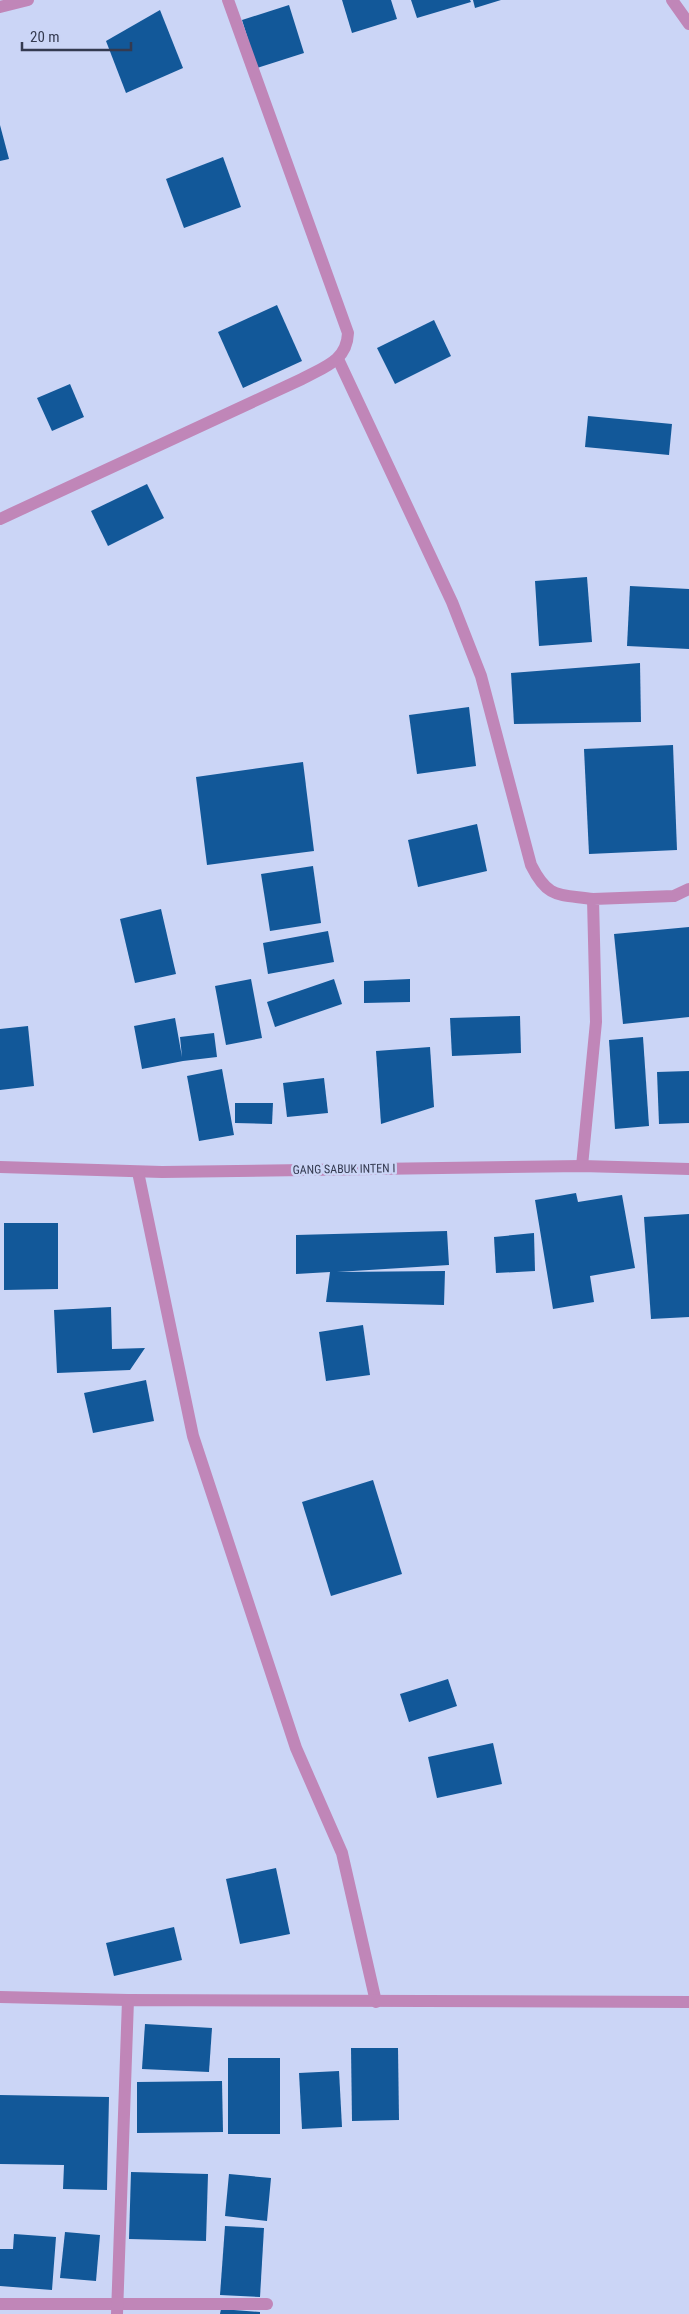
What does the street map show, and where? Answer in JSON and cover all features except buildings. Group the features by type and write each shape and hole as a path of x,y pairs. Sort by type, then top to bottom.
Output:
{"street":[{"path":"0,7 28,0"},
{"path":"0,520 302,379 338,359 348,345 348,333 228,0"},
{"path":"672,0 689,24"},
{"path":"338,359 452,602 481,676 532,865 540,882 553,894 593,899 674,896 689,889"},
{"path":"582,1166 596,1022 593,899"},
{"name":"GANG SABUK INTEN I","path":"0,1167 138,1172 582,1166 689,1169"},
{"path":"138,1172 193,1436 296,1748 342,1853 376,2002"},
{"path":"0,1997 376,2002 689,2002"},
{"path":"117,2310 128,2000"},
{"path":"0,2304 117,2310 267,2304"}]}
